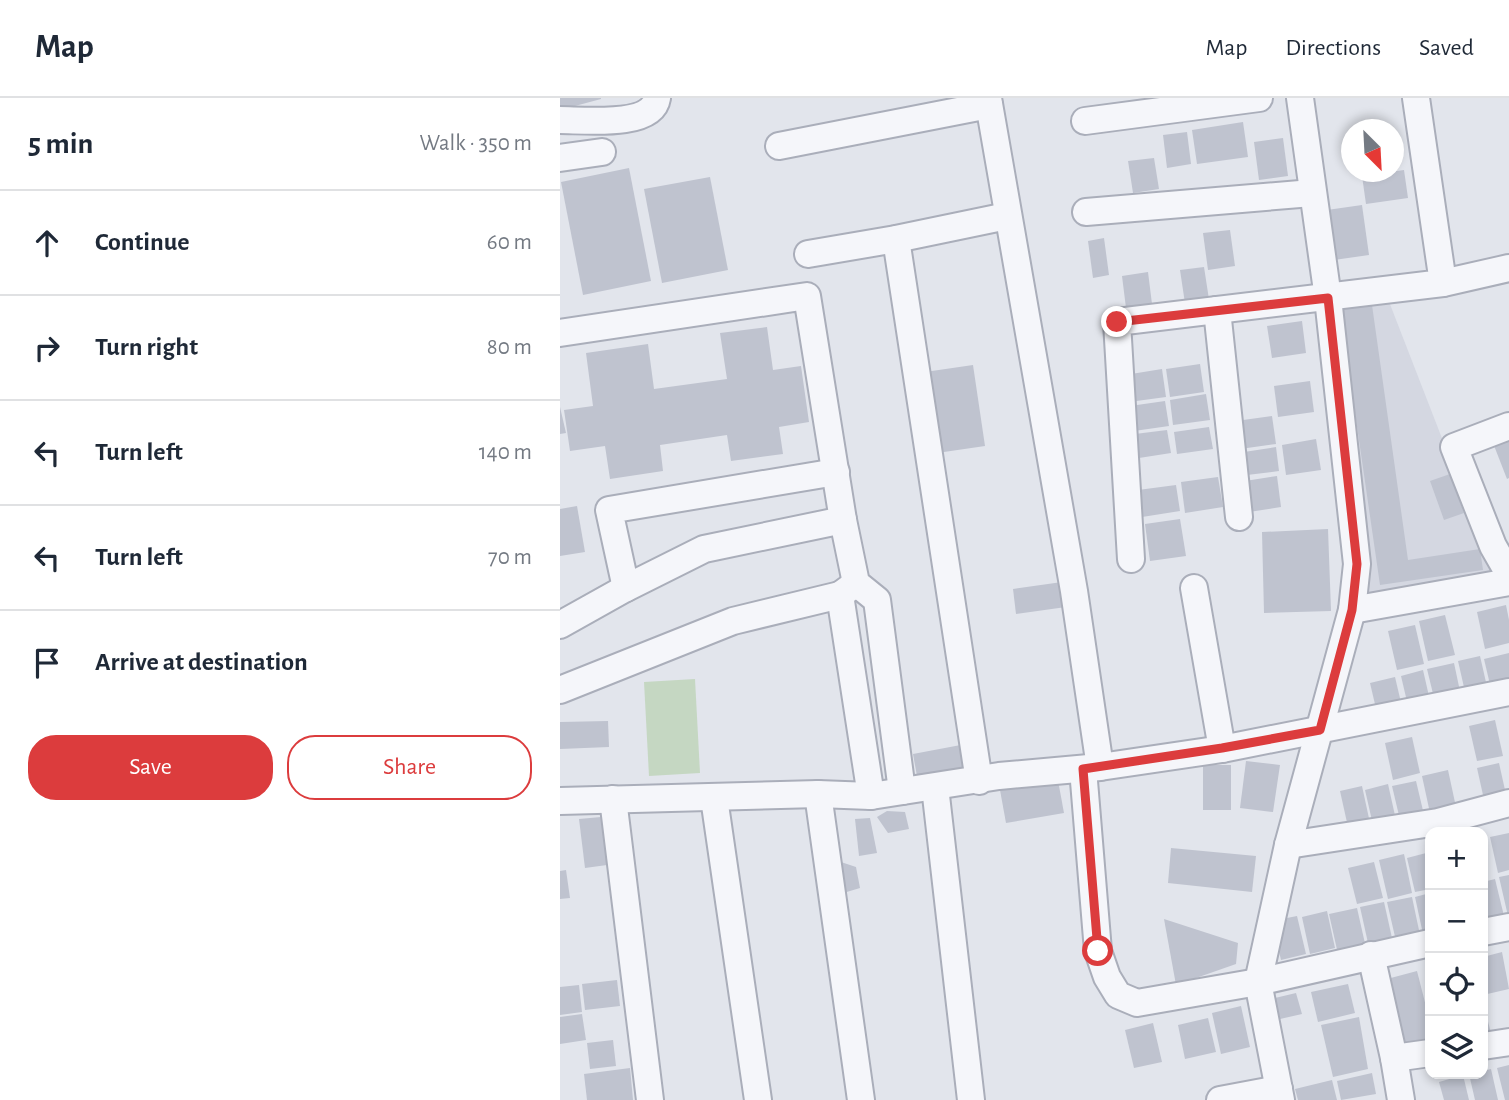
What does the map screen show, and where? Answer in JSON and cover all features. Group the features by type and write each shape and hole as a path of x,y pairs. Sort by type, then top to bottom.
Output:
{"street":[{"path":"560,120 630,119 643,116 656,105 657,98"},
{"path":"1086,121 1259,98"},
{"path":"1220,1100 1280,1095 1258,982 1288,845 1352,610 1357,564 1328,298 1300,98"},
{"path":"1416,98 1443,283"},
{"path":"779,146 989,101 1074,592 1092,768 1098,951 1107,978 1118,995 1137,1003 1258,982 1425,944"},
{"path":"560,158 602,152"},
{"path":"1086,212 1312,193"},
{"path":"808,254 1007,216"},
{"path":"896,239 979,781"},
{"path":"1131,559 1117,322 1443,283 1509,268"},
{"path":"560,333 807,296 843,520 871,796"},
{"path":"1217,310 1240,517"},
{"path":"1509,426 1454,447 1501,543 1509,574"},
{"path":"626,588 609,510 835,472"},
{"path":"560,625 704,549 843,520"},
{"path":"1352,610 1509,582"},
{"path":"1194,588 1222,748"},
{"path":"560,690 733,621 848,589 877,600 902,791"},
{"path":"560,801 818,794 871,796 999,776 1092,768 1222,748 1509,692"},
{"path":"935,787 971,1100"},
{"path":"818,794 861,1100"},
{"path":"713,798 758,1100"},
{"path":"613,799 650,1100"},
{"path":"1288,845 1438,822 1509,803"},
{"path":"1488,931 1509,927"},
{"path":"1371,955 1401,1100"},
{"path":"1488,1045 1509,1042"},
{"path":"1394,1058 1425,1054"}],"shaded area":[{"path":"1388,299 1495,575 1369,595 1332,305"}],"green space":[{"path":"695,679 700,773 649,776 644,682"}],"building":[{"path":"560,98 601,98 601,99 560,110"},
{"path":"1243,122 1248,157 1197,164 1192,130"},
{"path":"1187,132 1191,164 1167,168 1163,135"},
{"path":"1283,138 1288,176 1259,180 1254,142"},
{"path":"1154,158 1159,189 1133,193 1128,161"},
{"path":"629,168 651,281 583,295 561,182"},
{"path":"1404,170 1408,198 1366,204 1363,182 1404,182"},
{"path":"710,177 728,270 662,283 644,189"},
{"path":"1362,205 1369,255 1334,260 1327,210"},
{"path":"1230,230 1235,266 1208,270 1203,233"},
{"path":"1104,238 1109,275 1093,278 1088,241"},
{"path":"1204,267 1210,306 1186,310 1180,270"},
{"path":"1148,272 1153,312 1127,316 1122,276"},
{"path":"1372,305 1408,560 1480,549 1483,570 1380,585 1340,309"},
{"path":"1302,321 1306,353 1272,358 1267,326"},
{"path":"767,327 773,370 801,366 809,422 779,427 783,454 731,461 727,435 660,445 663,471 610,479 605,446 570,451 564,410 593,406 586,353 648,344 654,389 727,379 720,333"},
{"path":"1200,364 1204,392 1170,397 1166,369"},
{"path":"973,365 985,446 937,453 925,372"},
{"path":"1162,369 1166,397 1129,402 1125,375"},
{"path":"1310,381 1314,412 1278,417 1274,386"},
{"path":"1206,394 1210,420 1173,425 1170,400"},
{"path":"1165,401 1169,426 1134,431 1130,406"},
{"path":"560,407 566,433 560,434"},
{"path":"1272,416 1276,444 1240,449 1236,421"},
{"path":"1209,427 1213,449 1177,454 1174,432"},
{"path":"1167,430 1171,453 1139,458 1135,434"},
{"path":"1509,436 1509,478 1507,479 1493,443"},
{"path":"1316,439 1321,470 1286,475 1282,445"},
{"path":"1276,447 1279,471 1247,475 1244,452"},
{"path":"1450,474 1464,513 1444,520 1430,481"},
{"path":"1277,476 1281,507 1249,512 1245,481"},
{"path":"1218,477 1223,507 1185,513 1181,482"},
{"path":"1176,485 1180,511 1142,517 1138,490"},
{"path":"577,506 585,552 560,556 560,509"},
{"path":"1180,519 1186,556 1150,561 1145,524"},
{"path":"1328,529 1331,611 1264,613 1262,532"},
{"path":"1062,582 1066,607 1016,614 1013,589"},
{"path":"1506,605 1509,643 1485,649 1477,612"},
{"path":"1445,615 1455,655 1428,661 1419,621"},
{"path":"1415,625 1424,664 1397,670 1388,631"},
{"path":"1509,653 1509,689 1492,693 1484,659"},
{"path":"1480,656 1488,691 1466,696 1458,661"},
{"path":"1454,663 1461,696 1435,702 1427,669"},
{"path":"1423,670 1431,705 1409,710 1401,676"},
{"path":"1395,677 1403,711 1378,717 1370,683"},
{"path":"1495,720 1503,756 1477,761 1469,726"},
{"path":"608,721 609,747 560,749 560,722"},
{"path":"1412,737 1420,773 1393,780 1385,743"},
{"path":"966,744 972,777 919,787 913,754"},
{"path":"1246,761 1280,765 1273,812 1240,808"},
{"path":"1499,763 1507,799 1485,804 1477,768"},
{"path":"1203,765 1231,765 1231,810 1203,810"},
{"path":"1448,770 1456,807 1430,813 1422,776"},
{"path":"1057,775 1064,813 1006,823 998,779"},
{"path":"1416,781 1425,819 1401,824 1392,786"},
{"path":"1388,784 1396,820 1373,825 1365,790"},
{"path":"1362,786 1370,823 1348,827 1340,791"},
{"path":"887,811 905,812 909,829 888,833 877,817"},
{"path":"601,817 607,865 585,868 579,819"},
{"path":"870,818 877,853 859,856 855,819"},
{"path":"1509,833 1509,870 1498,873 1490,837"},
{"path":"1171,848 1256,856 1252,892 1168,883"},
{"path":"1425,853 1425,890 1415,892 1407,858"},
{"path":"1404,854 1412,893 1388,899 1379,860"},
{"path":"835,860 856,867 860,888 840,894"},
{"path":"1374,862 1383,898 1357,904 1348,868"},
{"path":"566,870 570,898 560,899 560,871"},
{"path":"1509,875 1509,916 1508,916 1499,877"},
{"path":"1495,879 1504,916 1488,920 1488,890 1488,881"},
{"path":"1425,894 1425,934 1423,934 1415,897"},
{"path":"1412,897 1420,935 1396,941 1387,902"},
{"path":"1384,902 1392,938 1368,943 1360,907"},
{"path":"1357,908 1366,948 1338,954 1329,914"},
{"path":"1327,911 1335,948 1310,954 1302,917"},
{"path":"1297,916 1306,954 1281,960 1272,921"},
{"path":"1164,919 1238,943 1236,964 1176,985"},
{"path":"1502,952 1509,989 1488,994 1488,956"},
{"path":"1417,971 1425,1002 1425,1047 1405,1053 1387,979"},
{"path":"617,980 620,1006 585,1010 582,984"},
{"path":"1348,984 1355,1013 1318,1022 1311,992"},
{"path":"579,985 582,1012 560,1015 560,987"},
{"path":"1296,993 1302,1014 1280,1019 1275,998"},
{"path":"1241,1006 1250,1047 1221,1054 1212,1013"},
{"path":"582,1014 586,1040 560,1044 560,1017"},
{"path":"1359,1017 1368,1069 1333,1077 1321,1025"},
{"path":"1208,1018 1216,1052 1185,1059 1178,1025"},
{"path":"1488,1021 1492,1037 1488,1038"},
{"path":"1153,1023 1162,1062 1134,1068 1125,1030"},
{"path":"613,1040 616,1066 590,1069 587,1043"},
{"path":"1509,1065 1509,1100 1505,1100 1497,1068"},
{"path":"630,1068 633,1100 587,1100 584,1074"},
{"path":"1491,1069 1498,1100 1475,1100 1470,1079 1488,1079 1488,1070"},
{"path":"1372,1073 1376,1094 1341,1100 1337,1081"},
{"path":"1464,1079 1469,1100 1444,1100 1439,1082"},
{"path":"1332,1080 1337,1100 1298,1100 1295,1089"}],"route":[{"path":"1098,951 1083,769 1320,730 1352,610 1357,564 1328,298 1117,322"}]}
